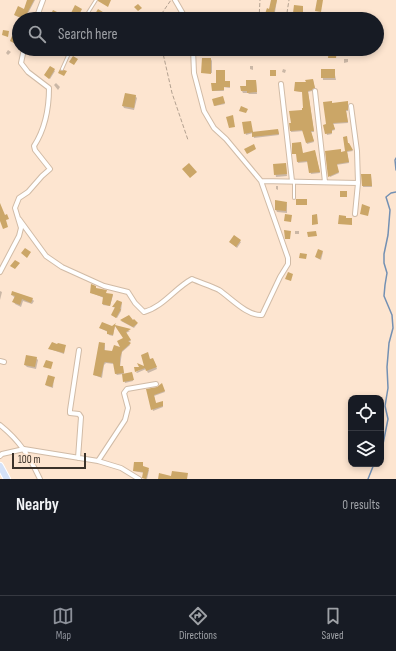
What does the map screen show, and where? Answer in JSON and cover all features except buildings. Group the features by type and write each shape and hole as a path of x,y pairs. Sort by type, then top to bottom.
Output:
{"main road":[{"path":"0,466 7,479"}],"street":[{"path":"39,12 43,0"},
{"path":"176,0 182,12"},
{"path":"0,272 19,236 21,228 15,208 19,198 28,192 50,169 34,150 34,146 41,135 49,105 49,88 28,72 21,63 22,56"},
{"path":"19,219 46,256 62,267 104,286 128,292 135,304 144,312 153,310 185,283 192,279 218,290 234,303 256,316 262,316 280,277 288,264 288,258 261,181 226,138 214,128 204,111 194,72 193,56"},
{"path":"281,84 293,182"},
{"path":"315,91 325,182"},
{"path":"351,106 357,151 358,183 355,214"},
{"path":"261,181 358,183"},
{"path":"78,458 81,417 79,414 70,412 70,410 79,350"},
{"path":"98,461 125,420 128,408 124,393 125,391 127,389 156,384"},
{"path":"0,425 17,440 24,449 40,479"},
{"path":"0,456 2,454 24,449 98,461 121,468 139,479"}],"lane":[{"path":"88,12 96,0"},
{"path":"62,69 68,56"},
{"path":"293,182 294,198"}],"path":[{"path":"163,12 171,0"},
{"path":"259,12 260,0"},
{"path":"287,12 289,0"},
{"path":"164,56 172,93 188,140"}],"waterway":[{"path":"396,158 396,170"},
{"path":"384,439 388,419 385,406 388,388 387,367 389,343 393,328 392,315 384,296 387,273 384,263 384,254 388,235 390,210 386,197 391,193 396,192"},
{"path":"368,479 373,467"}]}
